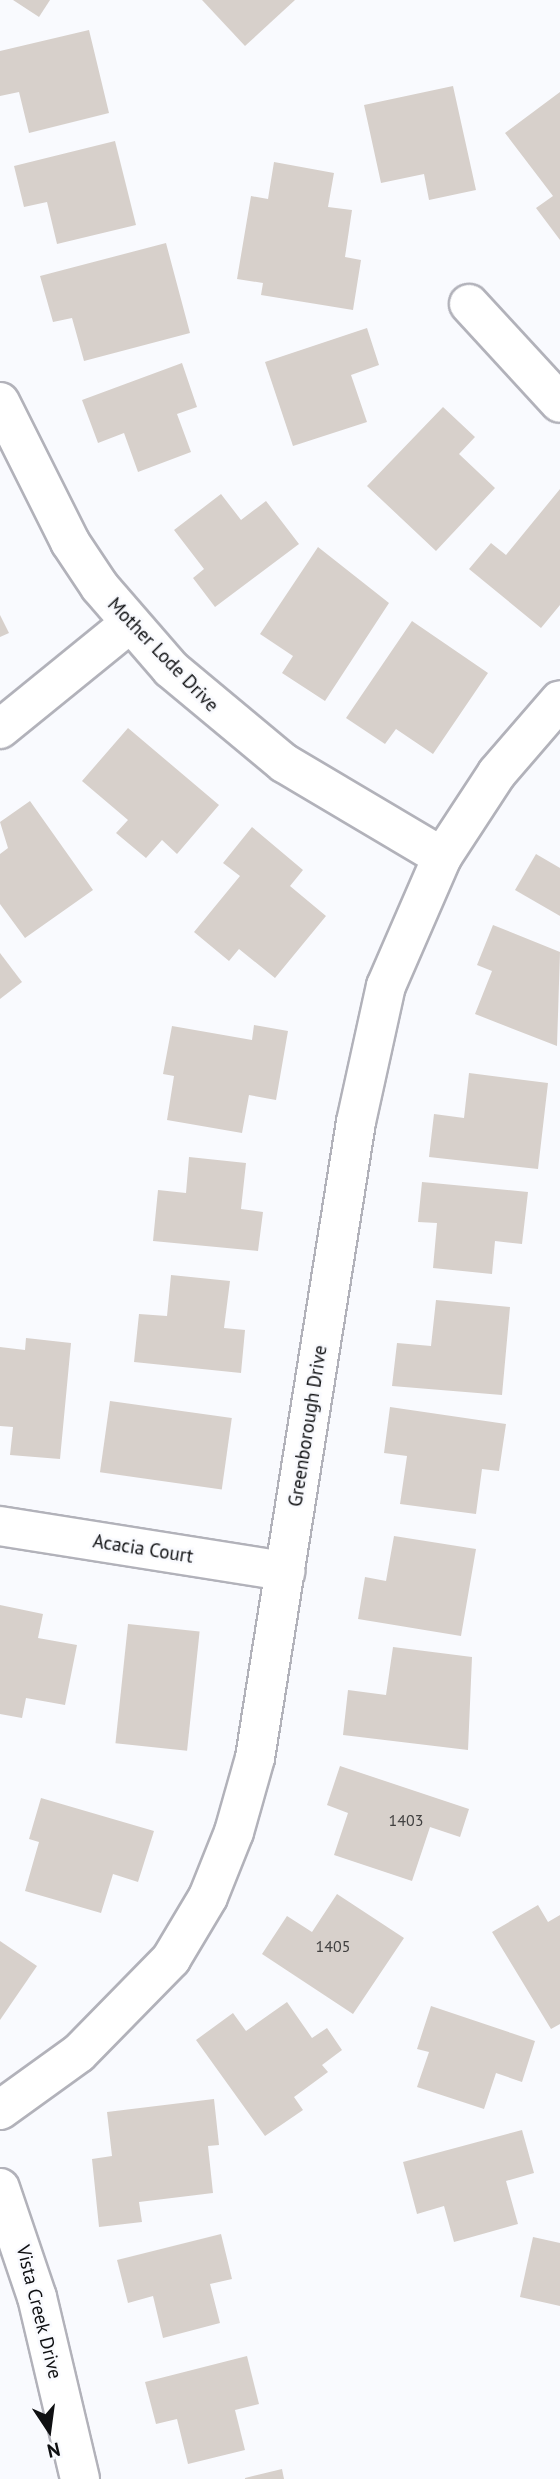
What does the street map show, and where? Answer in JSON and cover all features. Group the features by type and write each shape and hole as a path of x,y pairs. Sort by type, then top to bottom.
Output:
{"street":[{"path":"470,304 560,403"},
{"name":"Mother Lode Drive","path":"0,402 45,500 129,624 217,713 284,763 442,856"},
{"path":"0,729 129,624"},
{"name":"Greenborough Drive","path":"0,2110 127,2009 171,1959 208,1897 255,1758 370,1045 400,951 442,856 497,774 560,700"},
{"name":"Acacia Court","path":"0,1526 285,1571"},
{"name":"Vista Creek Drive","path":"0,2188 37,2297 80,2479"}],"building":[{"path":"13,0 50,0 39,17"},
{"path":"202,0 295,0 245,46"},
{"path":"89,30 109,113 29,133 19,92 0,96 0,51"},
{"path":"453,86 476,190 429,200 424,174 381,183 364,105"},
{"path":"560,92 560,240 536,208 553,196 505,133"},
{"path":"115,141 136,225 57,244 47,202 24,207 14,166"},
{"path":"274,162 334,173 328,207 352,210 345,257 361,260 353,310 261,295 263,283 237,279 251,196 268,199"},
{"path":"166,243 190,333 84,361 72,318 53,322 40,276"},
{"path":"367,328 379,365 351,375 367,422 293,446 265,362"},
{"path":"182,363 197,407 177,414 191,452 138,472 124,433 98,443 82,400"},
{"path":"443,407 475,437 459,454 495,488 436,551 367,486"},
{"path":"560,489 560,605 541,628 469,569 491,543 506,555"},
{"path":"221,494 241,520 266,501 299,544 215,607 193,578 204,569 174,530"},
{"path":"318,547 389,603 325,701 282,673 293,656 260,634"},
{"path":"0,615 9,633 0,637"},
{"path":"412,621 488,673 433,754 396,729 385,744 346,718"},
{"path":"128,728 219,805 177,854 162,840 146,858 116,833 128,820 82,781"},
{"path":"30,801 93,890 25,938 0,904 0,854 8,848 0,822"},
{"path":"252,827 303,870 290,886 326,916 275,978 239,949 229,961 194,932 240,876 223,863"},
{"path":"536,854 560,868 560,916 515,890"},
{"path":"493,925 560,952 557,1046 475,1014 492,971 477,965"},
{"path":"0,953 22,982 0,999"},
{"path":"254,1025 288,1031 276,1100 249,1095 242,1133 167,1120 174,1076 163,1074 172,1026 252,1040"},
{"path":"469,1073 548,1083 538,1169 429,1157 434,1114 464,1118"},
{"path":"189,1157 246,1163 241,1209 263,1212 258,1251 153,1241 158,1190 186,1193"},
{"path":"422,1182 528,1192 522,1244 495,1241 492,1274 433,1268 437,1223 418,1222"},
{"path":"171,1275 230,1281 224,1328 245,1330 241,1373 134,1362 139,1314 167,1316"},
{"path":"436,1300 510,1307 502,1395 392,1386 397,1343 431,1346"},
{"path":"26,1338 71,1343 60,1459 10,1455 13,1427 0,1426 0,1347 25,1350"},
{"path":"110,1401 232,1418 222,1489 100,1472"},
{"path":"390,1407 506,1424 499,1471 482,1469 476,1514 400,1504 407,1456 384,1453"},
{"path":"394,1536 476,1549 461,1636 358,1619 365,1577 386,1581"},
{"path":"0,1605 43,1614 38,1638 77,1645 65,1705 26,1698 22,1718 0,1714"},
{"path":"128,1624 200,1632 187,1751 115,1743"},
{"path":"393,1647 472,1657 468,1750 343,1735 348,1690 386,1695"},
{"path":"340,1766 469,1809 460,1837 430,1827 412,1881 334,1855 348,1813 327,1805"},
{"path":"41,1798 154,1831 138,1882 113,1874 101,1913 25,1891 39,1842 29,1839"},
{"path":"337,1894 404,1938 353,2014 262,1954 287,1916 312,1932"},
{"path":"538,1905 548,1922 560,1915 560,2024 551,2029 492,1932"},
{"path":"0,1941 37,1966 0,2020"},
{"path":"287,2002 312,2038 327,2028 342,2050 322,2065 328,2072 294,2097 303,2110 265,2136 196,2040 233,2013 246,2031"},
{"path":"431,2006 535,2041 522,2082 496,2073 484,2109 417,2087 429,2052 417,2049"},
{"path":"214,2099 219,2145 208,2146 213,2193 139,2202 142,2222 99,2227 92,2159 112,2156 107,2112"},
{"path":"522,2130 534,2173 506,2181 518,2224 454,2242 444,2206 417,2214 403,2162"},
{"path":"221,2234 232,2279 210,2284 220,2323 163,2338 153,2296 128,2303 117,2260"},
{"path":"533,2237 560,2243 560,2306 520,2297"},
{"path":"247,2356 259,2404 235,2410 245,2450 188,2464 177,2419 156,2424 145,2382"},
{"path":"282,2469 284,2479 245,2479 245,2478"}]}
